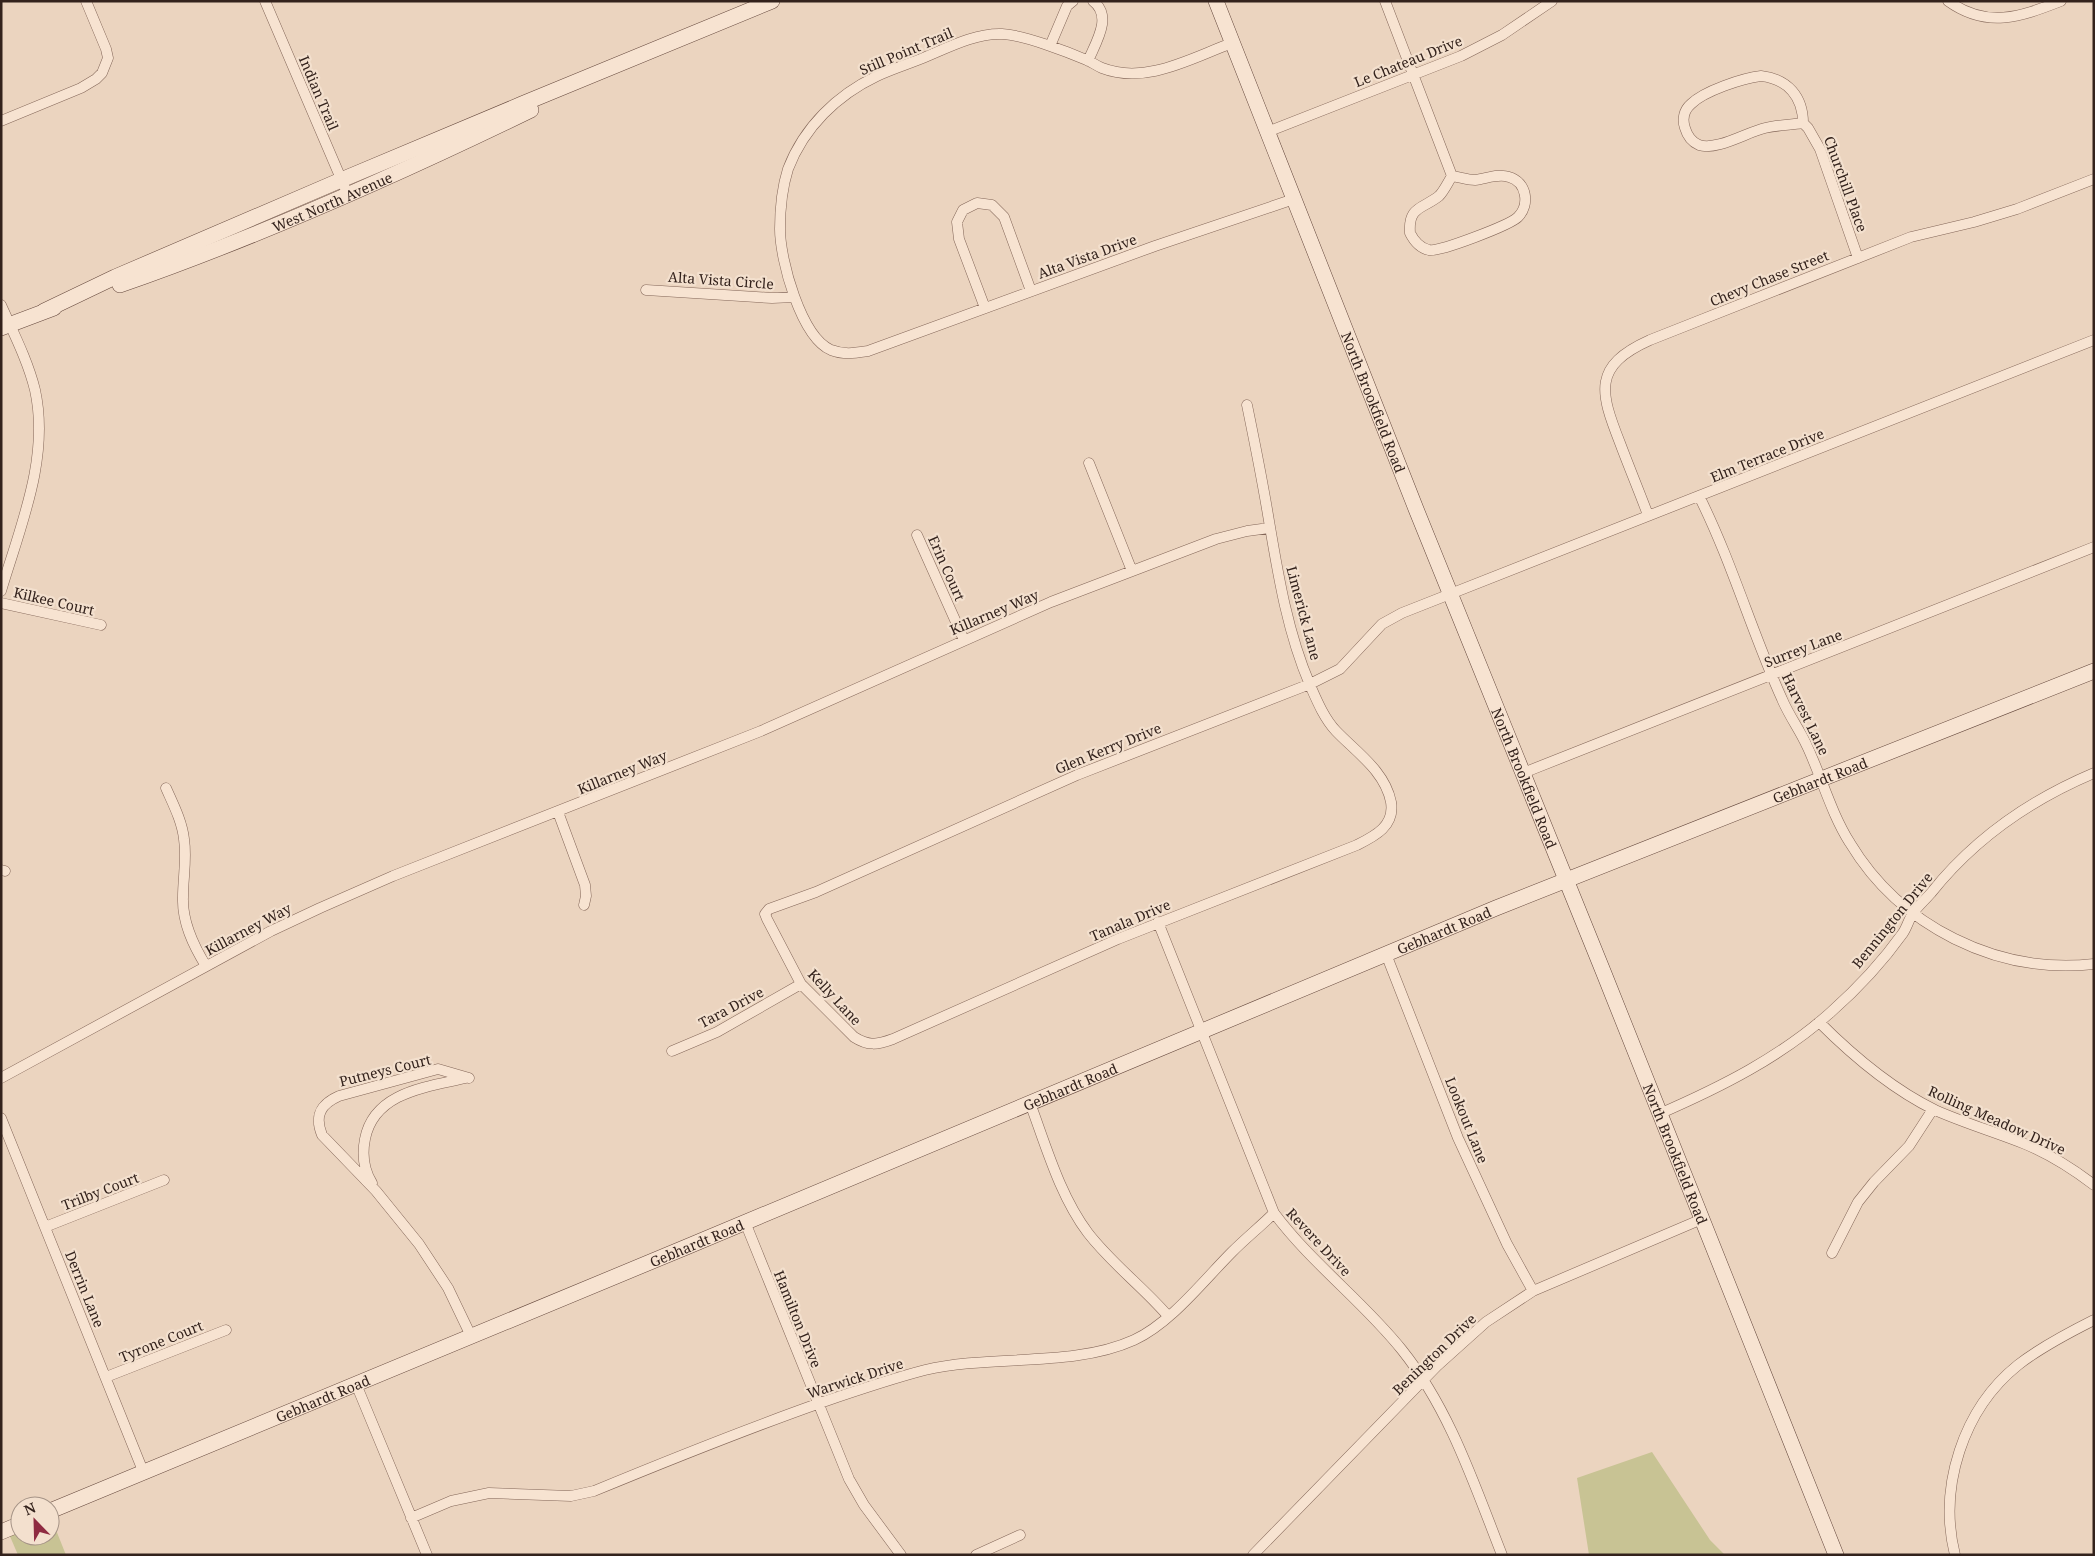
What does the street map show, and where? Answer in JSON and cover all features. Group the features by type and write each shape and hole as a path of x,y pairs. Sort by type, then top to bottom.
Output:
{"street":[{"path":"1,121 81,88 102,73 108,58 86,1"},
{"name":"Indian Trail","path":"265,1 348,195"},
{"name":"West North Avenue","path":"44,311 115,277 342,180 772,1"},
{"path":"1050,46 1067,6 1073,1"},
{"path":"1088,60 1102,28 1099,6 1093,1"},
{"name":"North Brookfield Road","path":"1216,1 1522,773 1836,1555"},
{"path":"1385,1 1452,176"},
{"name":"Le Chateau Drive","path":"1268,132 1461,56 1502,35 1552,1"},
{"path":"1948,1 1966,12 1998,19 2018,17 2061,1"},
{"name":"Still Point Trail","path":"891,342 868,351 848,354 830,350 813,337 794,297 784,259 780,230 781,201 788,170 800,145 816,122 831,106 851,90 878,76 962,42 983,36 1003,34 1050,46 1088,60 1101,68 1145,73 1166,68 1232,42"},
{"name":"West North Avenue","path":"5,327 44,311 210,252 348,195 418,165 572,90 608,69"},
{"path":"1761,76 1778,80 1792,90 1799,99 1803,110 1803,124 1764,128 1709,146 1700,145 1687,135 1684,118 1685,111 1697,99 1728,86 1761,76"},
{"name":"Churchill Place","path":"1803,124 1808,128 1820,149 1858,258"},
{"path":"1452,176 1468,180 1496,176 1511,177 1524,190 1525,205 1518,217 1513,221 1441,249 1427,250 1419,246 1410,233 1412,216 1416,209 1438,196 1452,176"},
{"name":"Chevy Chase Street","path":"1648,515 1606,405 1605,382 1614,363 1626,352 1642,344 1912,238 2017,209 2094,179"},
{"name":"Alta Vista Drive","path":"891,342 1155,246 1294,200"},
{"path":"985,308 959,239 956,222 963,210 977,204 992,205 1004,218 1031,291"},
{"name":"Alta Vista Circle","path":"646,290 772,298 794,297"},
{"path":"1,304 5,327 23,356 34,390 39,421 39,447 36,472 1,591"},
{"name":"Elm Terrace Drive","path":"1451,595 1648,515 2094,340"},
{"name":"Limerick Lane","path":"1247,405 1282,595 1310,684 1320,706 1336,730 1376,770 1391,803"},
{"path":"1089,463 1132,571"},
{"name":"Harvest Lane","path":"1699,496 1783,701 1807,745 1837,818 1861,859 1890,894 1933,927 1963,943 1998,956 2045,965 2094,964"},
{"name":"Killarney Way","path":"1,1078 271,931 393,876 761,731 1051,602 1216,539 1247,531 1269,528"},
{"name":"Erin Court","path":"917,535 964,640"},
{"name":"Surrey Lane","path":"1522,773 2094,547"},
{"name":"Glen Kerry Drive","path":"765,914 769,909 816,892 1077,775 1310,684 1340,669 1374,632 1392,618 1451,595"},
{"name":"Kilkee Court","path":"1,603 101,625"},
{"name":"Gebhardt Road","path":"60,1507 1566,880 2094,671"},
{"name":"Bennington Drive","path":"1659,1114 1730,1081 1785,1048 1819,1022 1876,966 1902,934 1913,913 1969,851 2006,820 2046,795 2094,773"},
{"path":"166,788 179,816 184,837 186,858 183,898 188,931 206,966"},
{"name":"Tanala Drive","path":"862,1042 871,1045 893,1039 1158,922 1371,838 1385,827 1390,819 1391,803"},
{"path":"558,812 585,885 586,896 584,905"},
{"name":"Kelly Lane","path":"765,914 801,984 854,1037 862,1042"},
{"name":"Revere Drive","path":"1158,922 1274,1213 1307,1253 1384,1329 1424,1380 1449,1426 1502,1555"},
{"name":"Lookout Lane","path":"1386,954 1458,1138 1503,1235 1532,1291"},
{"name":"Tara Drive","path":"672,1051 717,1032 801,984"},
{"name":"Rolling Meadow Drive","path":"1819,1022 1838,1041 1864,1062 1898,1087 1933,1109 2040,1151 2094,1185"},
{"name":"Putneys Court","path":"376,1191 369,1179 364,1162 363,1147 366,1132 380,1109 393,1098 404,1093 469,1078 438,1069 339,1096 328,1101 322,1108 319,1117 319,1127 322,1135 376,1191 434,1266 448,1288 471,1336"},
{"path":"1030,1103 1050,1156 1080,1221 1107,1256 1168,1316"},
{"path":"1832,1253 1858,1202 1874,1182 1909,1146 1933,1109"},
{"name":"Derrin Lane","path":"1,1118 142,1471"},
{"name":"Trilby Court","path":"45,1226 164,1180"},
{"name":"Warwick Drive","path":"411,1518 451,1501 488,1493 571,1496 594,1490 737,1432 817,1404 926,1370 983,1362 1101,1352 1135,1340 1168,1316 1274,1213"},
{"name":"Benington Drive","path":"1253,1555 1424,1380 1486,1322 1532,1291 1702,1219"},
{"name":"Hamilton Drive","path":"745,1222 817,1404 849,1479 864,1505 902,1555"},
{"path":"1955,1555 1950,1524 1951,1488 1959,1452 1975,1414 1988,1396 2017,1366 2038,1351 2094,1320"},
{"name":"Tyrone Court","path":"106,1378 226,1330"},
{"path":"356,1384 427,1555"},
{"path":"976,1555 1020,1535"}],"shaded area":[{"path":"1652,1452 1710,1540 1725,1555 1589,1555 1577,1478"},
{"path":"60,1540 66,1555 18,1555 14,1546 60,1546"}]}
